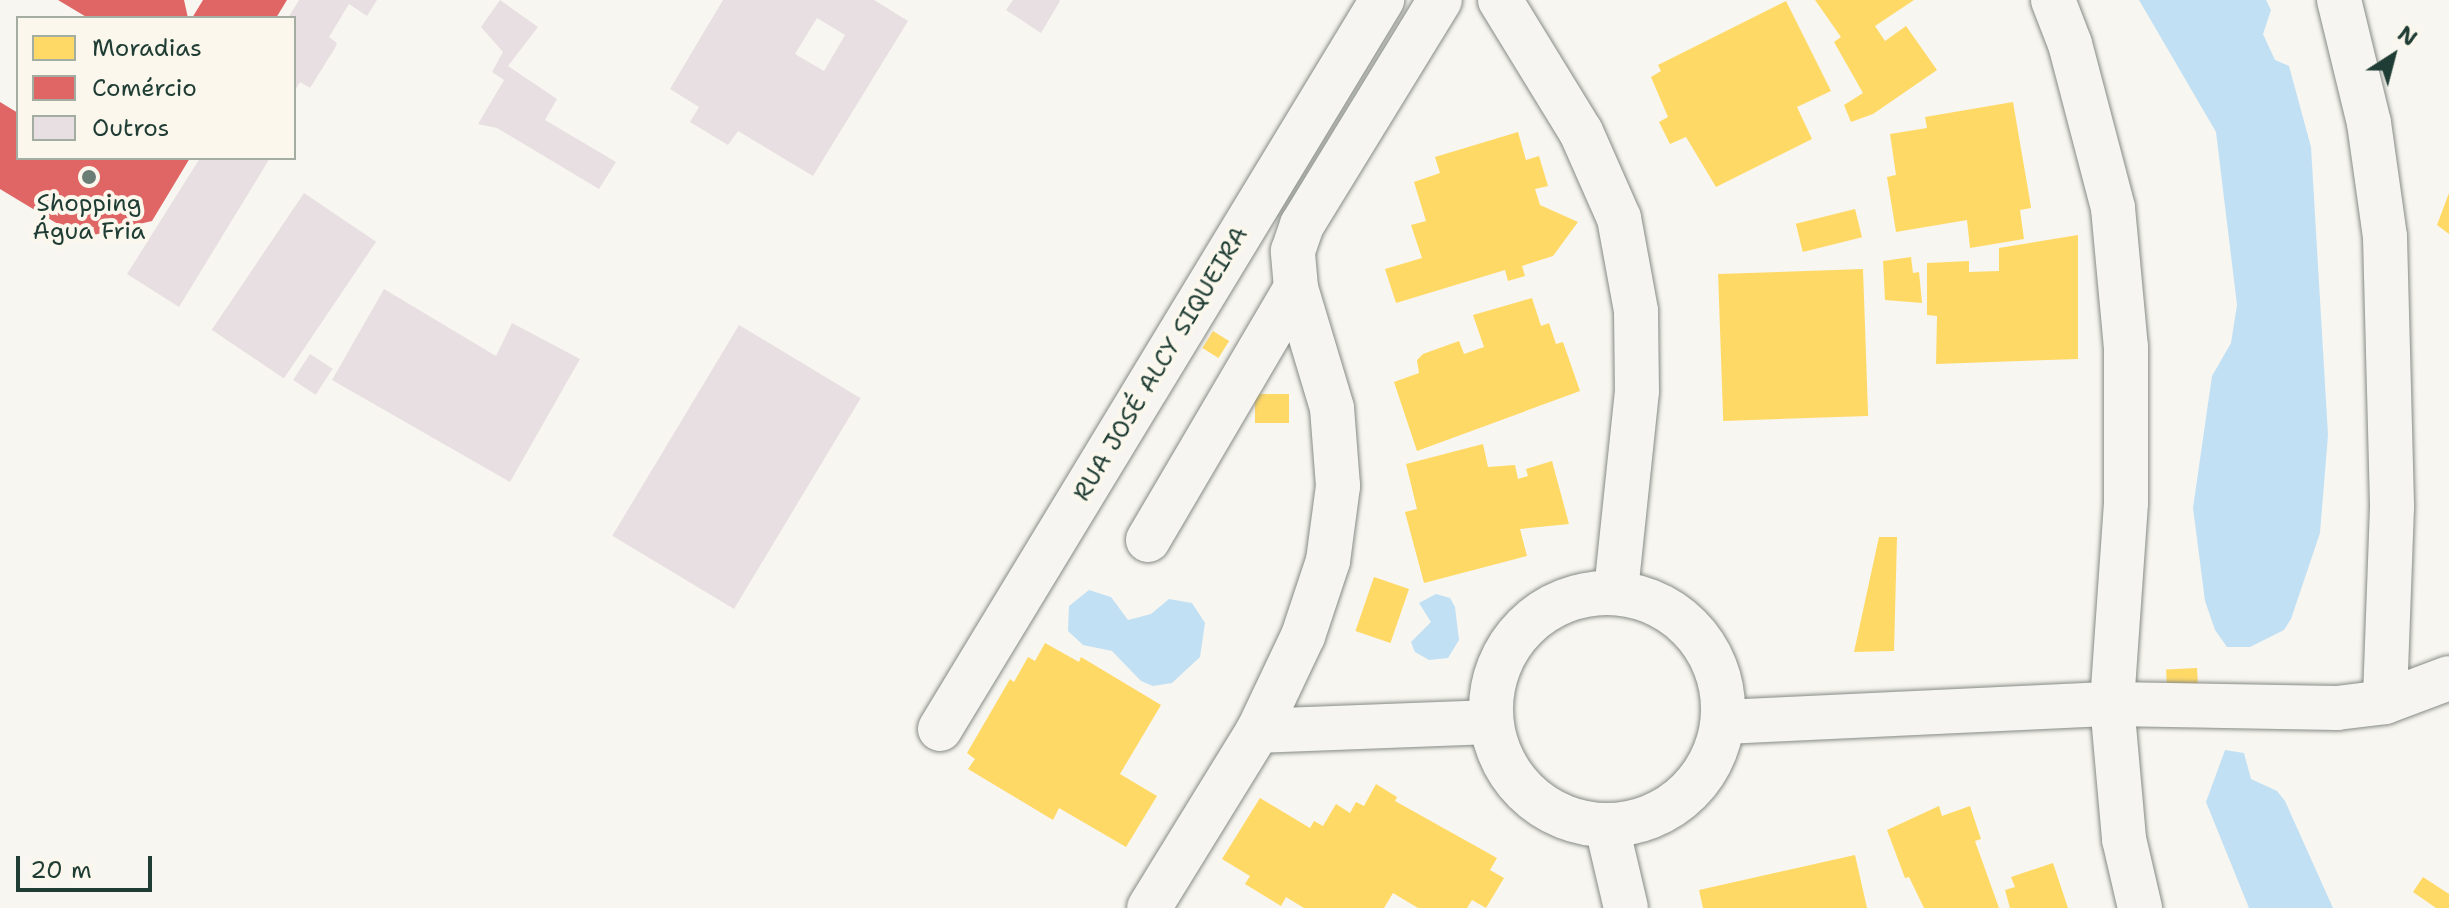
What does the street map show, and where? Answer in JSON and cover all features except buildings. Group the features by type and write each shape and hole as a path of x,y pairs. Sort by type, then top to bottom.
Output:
{"street":[{"name":"RUA JOSÉ ALCY SIQUEIRA","path":"940,729 1382,0"},
{"path":"1149,908 1258,731 1303,636 1328,561 1338,486 1332,408 1296,288 1293,251 1302,225 1440,0"},
{"path":"1500,0 1581,132 1619,218 1636,311 1637,391 1616,591"},
{"path":"2053,0 2070,44 2113,208 2126,347 2126,503 2112,704 2124,839 2140,908"},
{"path":"2339,0 2369,123 2385,237 2392,507 2385,702"},
{"path":"1148,540 1296,288"},
{"path":"1616,591 1661,604 1697,633 1720,675 1724,722 1712,763 1686,796 1649,819 1607,827 1564,818 1526,794 1500,758 1489,722 1496,667 1523,625 1566,598 1616,591"},
{"path":"1724,722 2112,704 2337,708 2385,702 2449,678"},
{"path":"1258,731 1489,722"},
{"path":"1607,827 1626,908"}],"water":[{"path":"2139,0 2266,0 2271,10 2263,34 2275,60 2289,66 2311,147 2328,435 2320,533 2291,619 2284,630 2250,647 2227,647 2215,630 2205,601 2193,508 2212,376 2231,343 2237,305 2216,132"},
{"path":"1089,590 1111,597 1128,620 1151,614 1169,599 1192,603 1205,623 1200,657 1172,683 1153,686 1141,681 1112,651 1083,645 1068,631 1069,606"},
{"path":"1436,594 1450,598 1455,607 1459,640 1448,658 1429,660 1415,652 1411,642 1431,622 1419,603"},
{"path":"2225,750 2244,753 2251,779 2277,791 2285,801 2333,908 2249,908 2206,802"}],"place":[{"name":"Shopping Água Fria","path":"89,177"}]}
